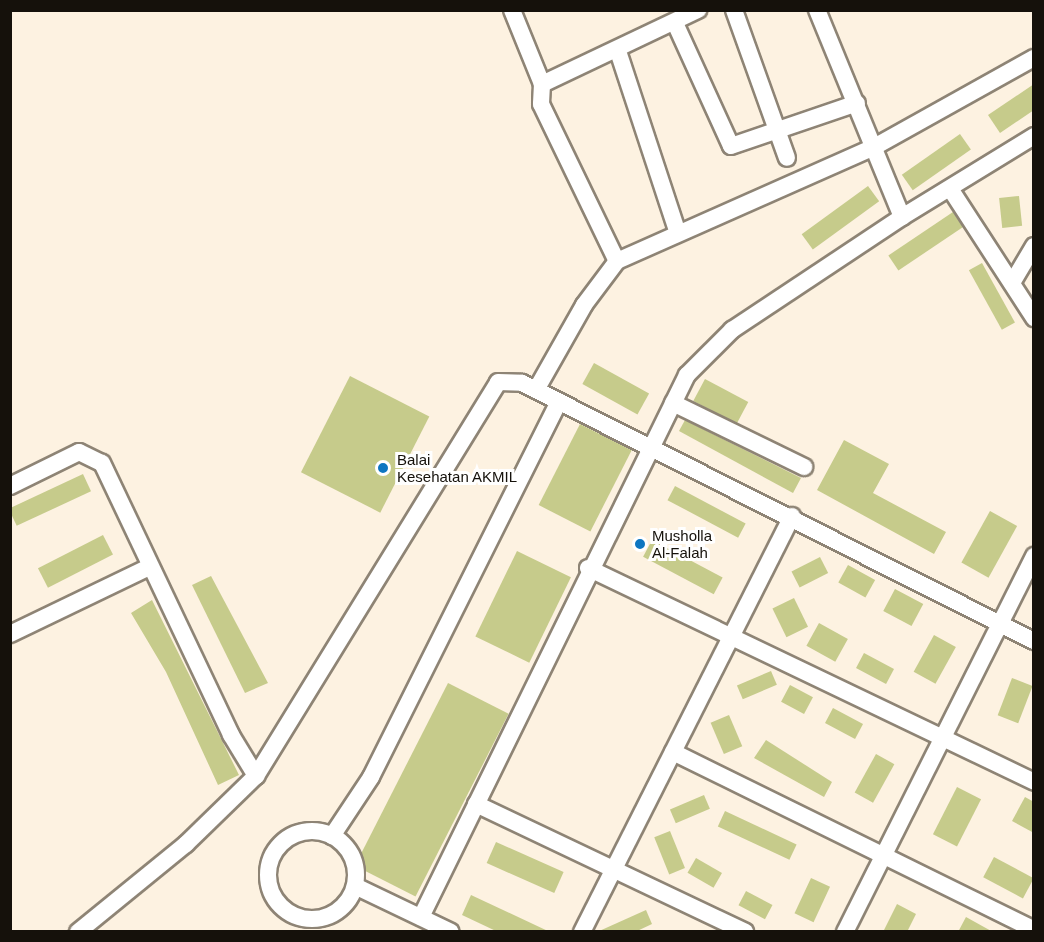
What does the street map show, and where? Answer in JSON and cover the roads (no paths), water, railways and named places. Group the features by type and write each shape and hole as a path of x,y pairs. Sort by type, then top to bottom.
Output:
{"street":[{"path":"512,10 542,84 541,104 600,236 613,257"},
{"path":"542,84 618,51 698,10"},
{"path":"734,10 787,158"},
{"path":"818,10 902,217"},
{"path":"675,23 728,144 737,146 778,131 860,109"},
{"path":"618,51 677,231"},
{"path":"524,385 571,328 613,257 677,231 873,142 1034,58"},
{"path":"421,917 588,568 687,375 701,358 732,330 902,217 951,190 1034,136"},
{"path":"951,190 1034,318"},
{"path":"1012,283 1034,246"},
{"path":"78,932 186,844 256,776 491,386 524,385 559,401 792,516 1034,640"},
{"path":"332,836 371,777 559,401"},
{"path":"674,403 804,466"},
{"path":"10,486 79,452 93,454 102,464 149,567 256,776"},
{"path":"582,932 792,516"},
{"path":"845,932 1034,556"},
{"path":"10,633 149,567"},
{"path":"588,568 1034,782"},
{"path":"673,752 1034,930"},
{"path":"476,804 616,867 745,932"},
{"path":"307,831 332,836 353,859 355,886 334,914 302,925 272,893 269,864 292,836 307,831"},
{"path":"355,886 451,932"}],"place":[{"name":"Balai Kesehatan AKMIL","path":"383,468"},
{"name":"Musholla Al-Falah","path":"640,544"}]}
